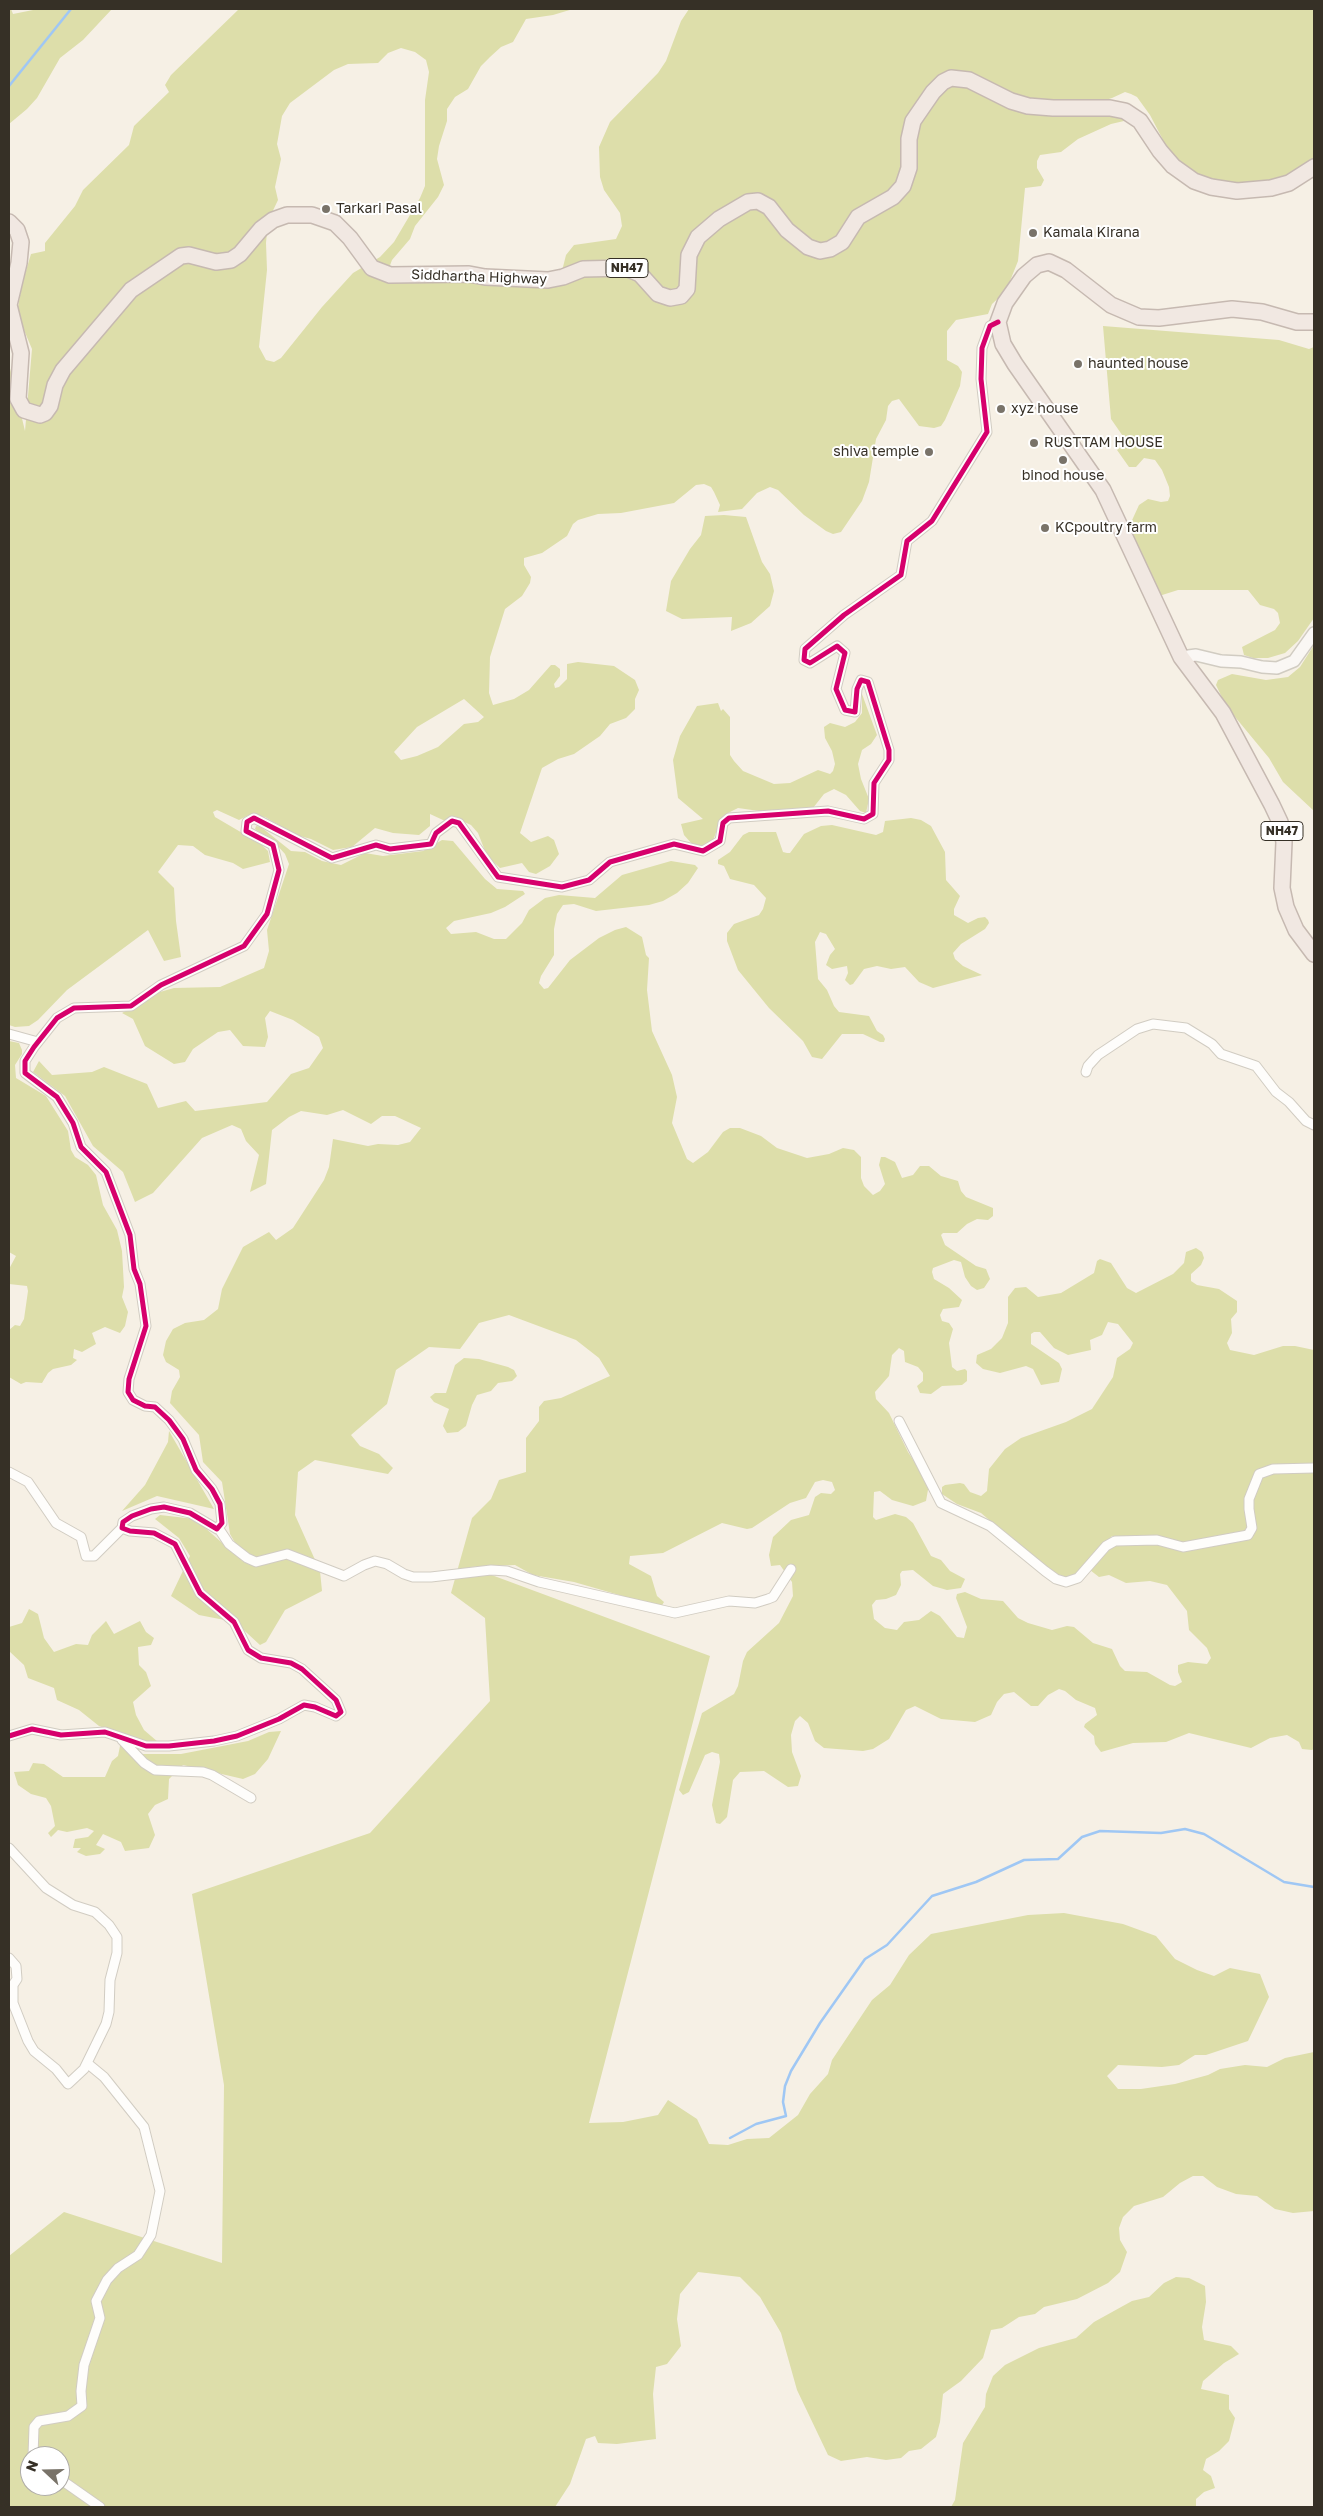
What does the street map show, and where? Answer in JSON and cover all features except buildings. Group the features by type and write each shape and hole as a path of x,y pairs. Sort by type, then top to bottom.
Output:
{"highway":[{"name":"Siddhartha Highway","path":"9,222 17,230 21,242 19,263 9,305 21,353 18,399 24,410 40,415 45,413 50,406 58,379 70,361 131,290 181,256 189,255 216,262 230,260 240,254 261,229 274,220 287,215 312,215 335,224 350,238 372,268 390,275 469,274 485,277 548,280 563,277 583,269 626,268 640,274 658,294 670,298 681,296 687,289 689,255 698,237 719,219 748,202 758,201 769,206 787,230 802,243 814,250 830,249 847,236 858,217 893,197 900,190 909,168 909,139 913,121 933,92 943,82 951,78 969,80 1011,101 1028,106 1110,108 1125,111 1140,121 1160,151 1173,166 1188,178 1212,187 1237,191 1271,188 1289,183 1314,167"},
{"path":"998,322 1005,303 1024,276 1037,265 1048,262 1066,270 1111,306 1139,317 1159,318 1232,309 1262,312 1297,322 1314,322"},
{"name":"NH47","path":"998,322 1003,344 1014,364 1103,490 1181,657 1223,714 1278,817 1284,842 1282,888 1286,907 1296,930 1314,954"}],"street":[{"path":"791,1569 773,1597 768,1599 755,1603 729,1601 675,1613 539,1582 507,1571 491,1570 438,1577 413,1576 404,1574 387,1564 374,1561 344,1576 287,1554 256,1562 247,1558 228,1544 219,1528 222,1520 218,1498 196,1470 178,1431 159,1409 138,1402 128,1392 129,1379 146,1326 140,1284 134,1269 130,1236 106,1172 82,1147 73,1123 57,1097 25,1073 25,1062 57,1018 74,1008 131,1006 161,985 244,946 267,914 279,870 273,845 246,831 247,822 254,818 332,858 376,845 390,849 431,844 436,833 452,821 460,822 498,877 562,887 589,880 610,862 674,844 703,851 720,841 723,823 730,818 828,811 864,819 873,814 874,783 889,760 889,750 868,682 861,680 857,688 855,712 845,710 836,689 845,652 836,646 810,663 804,660 805,649 844,615 901,575 907,541 932,521 987,432 981,379 982,348 990,326 998,322"},
{"path":"1181,657 1196,655 1221,661 1277,668 1294,660 1314,634"},
{"path":"1086,1072 1088,1066 1098,1055 1137,1029 1153,1024 1186,1028 1212,1044 1220,1054 1256,1066 1276,1092 1289,1102 1306,1121 1314,1125"},
{"path":"9,1034 38,1042"},
{"path":"899,1421 941,1503 990,1526 1045,1571 1056,1579 1066,1582 1078,1578 1106,1546 1115,1541 1156,1540 1183,1547 1248,1535 1252,1528 1248,1509 1259,1474 1273,1469 1314,1468"},
{"path":"9,1472 28,1482 56,1523 81,1537 86,1556 94,1556 122,1528 123,1522 132,1516 151,1509 164,1507 190,1513 212,1528 219,1528"},
{"path":"9,1736 32,1729 61,1736 105,1732 152,1747 224,1740 249,1732 304,1705 315,1707 336,1716 340,1712 336,1700 302,1669 291,1663 261,1658 248,1650 234,1622 200,1593 175,1544 154,1533 130,1531 122,1528"},
{"path":"120,1738 144,1763 156,1770 203,1772 212,1775 251,1798"},
{"path":"9,1848 46,1888 73,1905 95,1912 117,1935 118,1946 110,1980 108,2016 87,2063 68,2084 56,2069 34,2051 28,2041 14,2003 12,1985 17,1979 15,1964 9,1958"},
{"path":"33,2446 34,2427 39,2421 68,2416 82,2406 84,2364 100,2318 96,2301 107,2280 118,2268 138,2255 151,2235 160,2191 144,2127 104,2077 87,2063"},
{"path":"70,2486 100,2507"}],"green space":[{"path":"9,9 11,9 13,14 38,9 112,9 83,40 60,58 37,98 9,124"},
{"path":"239,9 573,9 553,15 526,19 513,42 501,47 490,57 481,66 468,89 455,97 447,109 447,121 437,159 444,185 438,197 415,226 410,239 392,260 389,268 489,273 505,270 531,275 562,271 566,255 574,245 616,239 622,226 620,213 604,190 600,177 599,147 610,122 658,73 666,61 681,21 689,9 1314,9 1314,168 1260,193 1200,180 1174,161 1150,115 1137,97 1125,92 1073,110 1065,109 1064,116 1122,114 1124,121 1111,124 1078,139 1061,152 1040,155 1037,161 1037,168 1044,180 1041,186 1025,188 1018,261 1006,291 992,304 988,314 956,320 947,331 947,360 958,366 962,372 960,386 945,420 941,426 934,428 919,426 899,399 892,401 888,406 886,420 876,439 869,482 862,501 841,532 833,534 826,531 804,515 778,490 770,487 757,493 742,509 718,512 720,505 714,492 711,487 704,484 696,485 674,503 621,513 598,514 578,520 573,524 567,536 542,553 524,558 524,565 531,577 530,583 522,596 505,609 490,657 489,693 493,705 514,699 529,690 551,665 555,665 560,669 560,676 554,684 555,688 559,687 567,679 567,664 578,662 614,666 635,680 639,690 635,699 635,709 626,718 610,724 600,736 574,754 558,759 542,768 520,833 531,842 548,836 554,840 559,854 550,866 536,874 529,872 522,863 500,868 487,856 478,833 471,825 462,821 443,820 430,814 430,826 419,835 393,833 375,828 352,847 333,850 311,839 296,835 265,817 249,815 239,820 217,810 213,812 215,817 261,844 268,851 270,862 243,869 233,863 205,855 193,846 178,845 158,872 174,888 181,957 164,961 148,930 67,990 38,1020 29,1026 15,1027 9,1025 9,364 25,431 32,349 21,323 18,307 22,284 31,254 45,251 45,243 75,206 83,190 129,145 134,126 169,92 165,85 171,75","holes":["401,48 415,52 426,60 429,72 425,100 425,186 420,198 394,242 380,257 353,273 322,307 281,358 274,362 266,360 259,347 267,270 266,243 268,221 278,200 275,187 281,159 277,144 282,116 290,103 334,70 348,64 378,63 388,53","464,699 484,717 478,722 464,724 438,747 417,756 401,760 394,752 417,727"]},
{"path":"1103,326 1279,340 1309,349 1314,347 1314,618 1298,641 1285,653 1268,658 1253,658 1244,655 1242,647 1275,630 1280,623 1278,613 1274,609 1260,605 1248,590 1178,590 1159,596 1128,529 1139,505 1148,499 1161,502 1168,501 1170,496 1169,487 1162,470 1155,460 1144,458 1136,467 1129,467 1117,450 1127,442 1111,419"},
{"path":"705,516 746,517 762,562 770,574 774,591 770,606 751,623 731,631 732,617 682,619 666,611 671,581 690,549 701,535"},
{"path":"1314,645 1314,811 1283,782 1269,758 1226,706 1216,685 1218,680 1232,674 1266,680 1288,677 1300,667"},
{"path":"862,694 877,735 871,744 862,750 858,764 861,779 869,799 866,813 860,811 846,795 834,789 824,794 813,808 759,811 738,808 728,813 720,821 713,841 704,847 692,844 684,835 681,824 703,819 678,798 673,760 680,736 697,706 718,703 721,711 723,709 730,717 730,755 743,771 774,784 790,783 818,770 830,774 833,771 835,764 832,751 825,738 824,727 830,723 845,727 855,722 862,713"},
{"path":"911,818 921,820 931,826 945,852 946,880 960,896 954,909 954,915 968,923 978,918 985,917 988,920 989,923 985,929 961,944 953,953 955,959 963,966 982,975 933,988 919,982 905,967 891,969 877,966 864,969 853,984 850,985 845,980 848,973 847,966 832,969 826,965 835,949 826,934 820,932 815,942 818,979 827,990 834,1006 839,1012 869,1016 877,1031 885,1039 884,1042 880,1042 863,1034 842,1034 822,1059 812,1057 803,1041 769,1008 738,970 727,941 727,933 734,924 759,915 766,898 754,885 730,879 724,866 718,864 718,860 730,852 743,835 749,832 776,832 783,852 790,853 804,834 821,826 832,825 876,835 883,832 885,821"},
{"path":"256,826 261,827 291,851 305,852 322,861 341,865 365,853 383,856 423,851 442,840 453,841 485,879 497,889 523,891 525,894 505,907 491,913 454,921 446,928 451,934 476,932 494,939 506,939 522,923 529,910 545,898 559,895 595,898 622,875 671,861 695,865 698,868 688,883 677,893 663,901 649,905 596,911 574,904 563,905 557,914 554,929 554,955 541,976 539,983 544,989 548,988 570,960 599,938 615,930 626,927 642,937 646,955 649,958 647,990 652,1031 672,1075 677,1097 672,1123 687,1159 693,1163 708,1152 723,1132 730,1128 740,1128 761,1136 777,1148 807,1158 829,1154 843,1148 854,1150 861,1157 861,1178 864,1186 873,1195 880,1191 885,1184 879,1165 881,1157 885,1157 895,1162 902,1178 913,1175 920,1166 929,1166 941,1176 958,1181 961,1191 966,1197 993,1208 993,1216 988,1220 977,1219 967,1224 957,1233 943,1233 941,1235 945,1245 976,1266 986,1269 990,1279 984,1288 977,1290 971,1286 965,1277 961,1262 954,1260 933,1268 932,1272 934,1279 949,1288 962,1300 959,1307 943,1309 940,1315 942,1321 949,1323 953,1329 949,1343 952,1367 957,1371 965,1369 967,1371 967,1381 962,1385 942,1386 931,1394 920,1393 917,1386 923,1381 923,1373 918,1367 905,1362 904,1351 899,1348 892,1355 889,1376 875,1392 876,1399 889,1413 908,1452 929,1484 926,1501 913,1506 892,1500 880,1491 874,1492 873,1517 876,1520 895,1514 906,1517 913,1523 931,1556 941,1560 950,1571 965,1579 961,1588 947,1590 933,1586 913,1570 902,1571 900,1574 901,1585 896,1595 876,1600 872,1605 874,1619 885,1628 897,1630 904,1622 919,1620 931,1611 940,1616 957,1637 964,1638 967,1627 956,1598 957,1594 965,1592 981,1599 1003,1601 1018,1618 1028,1623 1052,1630 1067,1626 1074,1627 1093,1643 1112,1649 1120,1666 1125,1671 1147,1672 1170,1685 1175,1686 1182,1682 1178,1672 1178,1665 1188,1662 1207,1664 1211,1658 1207,1648 1189,1630 1187,1611 1167,1585 1150,1581 1126,1583 1109,1575 1099,1577 1090,1570 1114,1545 1164,1538 1112,1536 1076,1576 1065,1578 1051,1573 981,1513 957,1504 942,1494 942,1487 945,1485 960,1483 964,1484 970,1492 981,1496 987,1491 989,1469 1005,1449 1021,1438 1066,1422 1092,1409 1113,1377 1117,1358 1130,1349 1133,1343 1118,1324 1108,1322 1102,1335 1090,1340 1091,1350 1068,1355 1054,1348 1040,1332 1034,1332 1031,1334 1031,1344 1059,1363 1062,1369 1059,1382 1041,1385 1033,1369 1026,1366 1000,1373 983,1369 976,1363 977,1355 991,1349 1002,1338 1008,1323 1008,1297 1015,1288 1026,1287 1038,1297 1061,1293 1094,1273 1097,1261 1100,1259 1111,1263 1127,1288 1136,1293 1173,1274 1184,1263 1186,1252 1196,1248 1202,1252 1204,1258 1201,1265 1191,1274 1191,1281 1197,1285 1219,1289 1237,1301 1237,1312 1231,1319 1232,1333 1227,1343 1230,1350 1254,1355 1283,1346 1295,1346 1314,1350 1314,1749 1312,1750 1302,1749 1299,1742 1287,1735 1270,1738 1251,1748 1189,1733 1166,1742 1133,1743 1101,1752 1095,1744 1094,1736 1084,1727 1085,1724 1097,1715 1095,1708 1076,1700 1065,1691 1059,1689 1048,1695 1038,1706 1031,1706 1014,1692 1004,1694 997,1702 991,1715 975,1722 941,1719 915,1706 906,1710 889,1739 873,1749 863,1751 824,1748 815,1741 808,1723 800,1716 795,1721 791,1735 792,1752 801,1776 798,1786 788,1787 764,1771 740,1772 733,1780 727,1817 720,1824 716,1823 712,1805 720,1762 719,1754 712,1752 705,1755 689,1792 683,1795 679,1790 702,1713 734,1694 747,1652 779,1623 793,1596 792,1582 780,1565 771,1566 769,1555 773,1537 791,1520 809,1515 815,1497 821,1493 831,1494 835,1490 832,1482 823,1480 815,1482 806,1498 790,1503 752,1528 747,1529 722,1523 663,1553 630,1556 629,1564 651,1576 657,1596 664,1602 661,1607 574,1582 533,1575 515,1565 470,1567 710,1656 589,2123 623,2122 658,2115 668,2100 697,2119 709,2144 728,2145 747,2139 769,2138 798,2115 810,2094 828,2074 832,2060 872,2000 890,1985 909,1955 931,1934 1028,1915 1064,1913 1123,1924 1156,1936 1175,1959 1197,1970 1214,1976 1230,1968 1260,1974 1269,1997 1248,2041 1206,2055 1195,2055 1179,2065 1162,2067 1118,2065 1107,2076 1118,2089 1141,2089 1175,2084 1208,2075 1220,2069 1245,2065 1267,2067 1285,2058 1314,2052 1314,2211 1293,2213 1275,2209 1257,2196 1236,2194 1217,2187 1203,2176 1193,2176 1180,2183 1163,2197 1134,2206 1123,2217 1119,2228 1120,2240 1127,2252 1120,2272 1108,2283 1077,2299 1044,2307 1035,2314 1019,2317 1002,2328 991,2330 983,2358 961,2381 943,2394 940,2422 936,2437 921,2449 909,2451 901,2458 886,2460 867,2457 841,2461 828,2455 797,2390 781,2333 760,2297 740,2277 698,2272 680,2294 677,2319 681,2346 667,2364 656,2367 653,2394 656,2439 617,2444 598,2443 595,2436 586,2439 570,2484 555,2507 9,2507 9,2256 64,2212 222,2263 224,2085 192,1894 370,1833 490,1701 485,1618 451,1593 472,1518 491,1499 499,1480 526,1472 526,1438 539,1421 539,1407 544,1401 561,1398 610,1376 599,1358 576,1340 509,1315 479,1323 460,1349 429,1347 396,1370 387,1404 351,1435 360,1446 379,1454 393,1468 388,1474 315,1460 298,1472 295,1515 320,1571 322,1591 285,1610 266,1642 260,1645 235,1622 199,1615 171,1596 190,1556 179,1538 155,1519 160,1515 195,1519 245,1563 254,1560 238,1548 230,1534 222,1482 203,1462 199,1435 170,1403 172,1391 180,1377 179,1370 166,1362 163,1355 166,1341 173,1329 185,1323 204,1320 218,1309 222,1289 243,1247 269,1232 276,1240 293,1228 324,1180 329,1167 333,1139 368,1146 378,1144 398,1145 410,1142 421,1128 395,1116 382,1116 371,1124 343,1110 327,1115 301,1111 289,1117 272,1130 266,1184 250,1192 259,1155 246,1141 241,1129 232,1125 202,1138 153,1193 135,1202 123,1172 93,1146 65,1096 33,1072 39,1061 52,1075 92,1072 104,1067 147,1084 158,1108 186,1101 195,1111 267,1102 291,1074 309,1068 323,1048 319,1037 293,1020 270,1011 265,1018 268,1037 265,1047 243,1046 230,1030 218,1032 193,1049 185,1062 174,1064 145,1046 133,1019 122,1013 160,992 174,988 220,987 264,968 269,951 267,930 289,864 285,854 276,844 255,829"},
{"path":"9,1041 19,1043 22,1050 22,1054 15,1065 16,1078 46,1096 68,1131 71,1150 75,1157 88,1165 96,1175 103,1205 117,1230 122,1251 124,1287 122,1297 128,1312 125,1326 120,1333 105,1327 92,1333 96,1344 82,1352 74,1349 73,1358 77,1360 71,1365 53,1369 42,1383 26,1382 21,1384 9,1377 9,1330 15,1325 20,1326 24,1319 28,1291 27,1286 9,1284 9,1269 16,1256 9,1252"},
{"path":"464,1358 479,1359 508,1367 514,1370 517,1376 512,1381 498,1383 491,1391 477,1395 466,1426 458,1432 447,1433 443,1426 449,1409 434,1402 430,1397 435,1393 446,1393 455,1365"},
{"path":"169,1431 214,1509 157,1496 122,1511 145,1485 168,1442"},
{"path":"29,1609 38,1614 44,1638 54,1652 76,1644 88,1645 92,1635 106,1621 114,1634 140,1621 146,1632 154,1638 151,1645 138,1647 139,1665 146,1672 151,1686 133,1702 136,1715 144,1730 158,1742 138,1741 99,1726 79,1710 57,1700 54,1688 28,1678 24,1665 9,1651 9,1627 22,1623"},
{"path":"281,1731 268,1759 255,1774 243,1779 183,1765 169,1779 168,1799 155,1805 148,1814 155,1835 149,1848 125,1851 121,1842 103,1834 96,1845 105,1849 100,1854 86,1856 77,1852 81,1848 73,1848 75,1839 88,1837 94,1831 87,1828 67,1832 58,1830 51,1837 48,1833 55,1826 51,1806 46,1798 31,1794 18,1785 14,1772 29,1771 33,1763 44,1764 63,1777 105,1777 112,1761 118,1756 120,1746 130,1745 142,1754 181,1754 248,1741 269,1732"},
{"path":"1176,2277 1189,2278 1205,2286 1206,2302 1202,2327 1204,2340 1231,2346 1239,2354 1224,2363 1203,2381 1201,2389 1229,2395 1229,2409 1235,2418 1229,2441 1219,2451 1206,2459 1203,2470 1211,2476 1215,2488 1204,2492 1196,2499 1196,2507 951,2507 955,2500 963,2443 985,2407 986,2394 993,2376 1005,2365 1039,2348 1076,2338 1094,2322 1132,2301 1149,2297 1164,2283"}],"waterway":[{"path":"9,86 71,9"},
{"path":"730,2138 756,2124 786,2116 783,2102 785,2086 791,2071 820,2023 865,1959 887,1945 932,1896 976,1882 1024,1860 1058,1859 1082,1837 1100,1831 1161,1833 1185,1829 1204,1834 1284,1882 1314,1887"}],"cycle path":[{"path":"9,1736 32,1729 61,1735 105,1732 146,1746 169,1746 214,1741 237,1736 279,1719 304,1705 315,1707 336,1716 341,1712 336,1700 302,1669 291,1663 261,1658 248,1650 234,1622 200,1593 175,1544 154,1533 130,1531 122,1528 123,1522 132,1516 151,1509 164,1507 190,1513 217,1529 222,1523 220,1504 212,1489 196,1470 183,1439 169,1420 155,1407 145,1406 133,1400 128,1392 129,1379 146,1326 140,1284 134,1269 130,1235 106,1172 81,1147 73,1123 57,1097 25,1073 25,1061 34,1047 57,1018 74,1008 131,1006 161,985 244,946 267,914 279,870 273,845 246,831 247,822 254,818 332,858 376,845 390,849 431,844 436,833 452,821 459,823 498,877 562,887 589,880 610,862 674,844 703,851 720,841 723,823 729,818 828,811 864,819 873,814 874,783 889,760 889,750 868,682 861,680 857,689 855,712 845,710 836,689 845,653 837,646 810,663 804,660 805,649 844,615 901,575 907,541 932,521 987,432 981,379 982,348 990,326 998,322"}],"place":[{"name":"Tarkari Pasal","path":"326,209"},
{"name":"Kamala Kirana","path":"1033,233"},
{"name":"haunted house","path":"1078,364"},
{"name":"xyz house","path":"1001,409"},
{"name":"RUSTTAM HOUSE","path":"1034,443"},
{"name":"shiva temple","path":"929,452"},
{"name":"binod house","path":"1063,460"},
{"name":"KCpoultry farm","path":"1045,528"}]}
